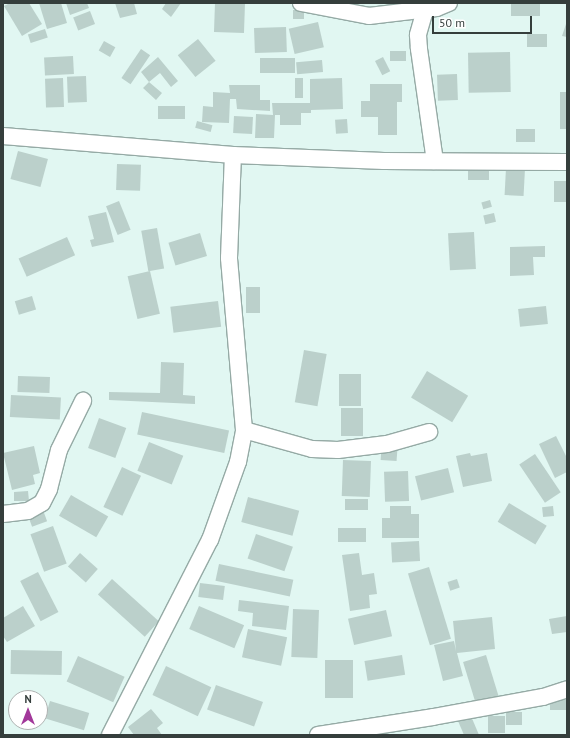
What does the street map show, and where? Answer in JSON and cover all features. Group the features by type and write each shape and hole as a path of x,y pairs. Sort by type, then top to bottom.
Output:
{"street":[{"path":"301,3 369,16 449,3"},
{"path":"418,8 419,49 435,161"},
{"path":"3,136 233,155 435,161 567,162"},
{"path":"110,735 210,540 234,478 244,430 229,258 233,155"},
{"path":"3,514 28,511 42,503 49,489 59,450 83,401"},
{"path":"244,430 312,449 338,450 387,444 428,432"},
{"path":"318,735 432,717 542,696 567,689"}],"building":[{"path":"10,3 29,3 42,24 22,36 4,6"},
{"path":"39,3 61,3 67,23 47,29"},
{"path":"66,3 87,3 89,8 70,15"},
{"path":"115,3 134,3 137,14 120,18"},
{"path":"166,3 181,3 171,17 162,9"},
{"path":"215,3 245,4 244,33 214,32"},
{"path":"511,3 540,3 540,16 511,16"},
{"path":"293,10 304,10 304,19 293,19"},
{"path":"90,11 95,24 78,31 73,17"},
{"path":"567,21 567,37 562,36"},
{"path":"318,22 324,47 295,54 289,29"},
{"path":"286,27 287,52 255,53 254,28"},
{"path":"45,29 48,38 31,43 28,35"},
{"path":"527,34 547,34 547,47 527,47"},
{"path":"198,39 216,61 195,77 178,55"},
{"path":"104,41 115,47 110,57 99,51"},
{"path":"141,49 150,55 131,84 121,78"},
{"path":"390,51 406,51 406,61 390,61"},
{"path":"510,52 511,92 469,93 468,53"},
{"path":"73,56 74,74 45,75 44,58"},
{"path":"158,57 178,81 171,87 160,73 149,82 141,72"},
{"path":"383,57 390,71 382,75 375,61"},
{"path":"260,58 295,58 295,73 260,73"},
{"path":"322,60 323,72 297,74 296,62"},
{"path":"457,74 458,100 438,101 437,75"},
{"path":"86,76 87,102 68,103 67,77"},
{"path":"63,78 64,107 46,108 45,79"},
{"path":"295,78 303,78 303,98 295,98"},
{"path":"342,78 343,109 311,110 311,113 301,113 301,125 280,125 280,115 275,115 274,138 255,138 256,114 273,115 272,103 310,103 310,79"},
{"path":"149,82 162,93 156,100 143,88"},
{"path":"370,84 402,84 402,102 397,102 397,135 378,135 378,117 361,117 361,101 370,101"},
{"path":"229,85 260,85 260,100 270,100 270,111 237,109 236,99 230,99 229,123 202,122 203,106 213,107 213,92 230,93"},
{"path":"560,92 567,92 567,129 560,129"},
{"path":"158,106 185,106 185,119 158,119"},
{"path":"234,116 253,117 252,134 233,133"},
{"path":"347,119 348,133 336,134 335,120"},
{"path":"197,121 212,125 211,132 195,128"},
{"path":"516,129 535,129 535,142 516,142"},
{"path":"18,151 48,159 40,187 10,179"},
{"path":"117,164 141,165 140,191 116,190"},
{"path":"468,168 489,168 489,180 468,180"},
{"path":"506,168 525,169 524,196 505,195"},
{"path":"554,181 567,181 567,202 554,202"},
{"path":"490,200 492,207 483,209 481,202"},
{"path":"119,201 131,230 118,235 106,206"},
{"path":"106,212 114,242 92,247 90,240 94,239 88,216"},
{"path":"494,213 496,222 485,224 483,215"},
{"path":"157,228 164,268 148,271 141,231"},
{"path":"474,232 476,269 450,270 448,233"},
{"path":"200,233 207,256 175,266 168,243"},
{"path":"67,237 75,255 27,277 19,259"},
{"path":"545,246 545,257 533,257 534,275 510,276 510,247"},
{"path":"150,271 160,314 137,319 128,276"},
{"path":"246,287 260,287 260,313 246,313"},
{"path":"32,296 36,309 19,315 15,301"},
{"path":"218,301 221,327 174,333 170,307"},
{"path":"546,306 548,324 520,327 518,309"},
{"path":"304,350 327,354 317,406 295,402"},
{"path":"161,362 184,363 183,395 195,396 195,404 109,400 109,392 160,393"},
{"path":"427,371 468,396 452,422 411,398"},
{"path":"339,374 361,374 361,406 339,406"},
{"path":"18,376 50,377 49,393 17,392"},
{"path":"11,395 61,398 60,420 10,417"},
{"path":"341,408 363,408 363,436 341,436"},
{"path":"142,412 229,431 224,453 137,434"},
{"path":"99,418 126,428 115,458 88,448"},
{"path":"556,436 567,458 567,472 555,478 539,444"},
{"path":"382,440 398,441 397,461 381,460"},
{"path":"149,442 183,456 172,485 137,471"},
{"path":"34,446 40,473 33,475 35,484 12,490 3,453"},
{"path":"470,453 471,456 487,453 492,481 463,487 456,456"},
{"path":"535,454 561,492 545,503 519,465"},
{"path":"343,460 371,461 370,497 342,496"},
{"path":"122,467 141,476 122,516 103,507"},
{"path":"448,468 454,492 421,500 415,476"},
{"path":"408,471 409,501 385,502 384,472"},
{"path":"28,491 29,501 14,501 14,492"},
{"path":"71,495 108,516 96,537 59,516"},
{"path":"248,497 299,511 292,536 241,522"},
{"path":"345,499 368,499 368,510 345,510"},
{"path":"509,503 547,526 535,545 498,522"},
{"path":"390,506 411,506 411,514 419,514 419,538 382,538 382,518 390,518"},
{"path":"553,506 554,516 543,517 542,507"},
{"path":"43,510 47,521 32,527 28,515"},
{"path":"53,526 67,564 44,572 30,534"},
{"path":"338,528 366,528 366,542 338,542"},
{"path":"256,534 293,547 284,571 248,559"},
{"path":"419,541 420,561 392,562 391,542"},
{"path":"80,553 98,569 86,582 68,566"},
{"path":"359,553 362,575 374,573 377,594 369,595 370,608 350,611 342,555"},
{"path":"219,564 293,580 290,596 215,581"},
{"path":"429,567 451,639 430,645 408,573"},
{"path":"38,572 58,612 41,621 20,581"},
{"path":"112,579 159,621 145,637 98,595"},
{"path":"457,579 460,588 450,591 447,582"},
{"path":"200,583 225,586 223,600 198,597"},
{"path":"239,600 289,606 286,630 252,626 253,613 238,611"},
{"path":"23,606 35,626 7,642 3,636 3,618"},
{"path":"199,606 244,625 234,648 189,629"},
{"path":"293,609 319,610 317,658 291,657"},
{"path":"386,610 392,636 354,645 348,619"},
{"path":"567,616 567,632 552,634 549,619"},
{"path":"492,617 495,649 457,653 463,676 443,681 434,645 454,641 456,651 453,621"},
{"path":"248,629 287,637 281,666 242,657"},
{"path":"11,650 62,651 62,675 11,674"},
{"path":"402,655 405,675 368,681 364,661"},
{"path":"486,655 499,697 476,704 463,662"},
{"path":"78,656 125,677 113,702 67,682"},
{"path":"325,660 353,660 353,698 325,698"},
{"path":"166,666 211,687 198,716 152,695"},
{"path":"216,685 263,702 254,727 207,709"},
{"path":"550,700 567,700 567,710 550,710"},
{"path":"50,701 89,713 84,730 48,719 48,708"},
{"path":"151,709 163,723 157,728 162,735 134,735 128,727"},
{"path":"506,712 522,712 522,725 506,725"},
{"path":"471,716 479,735 464,735 458,721"},
{"path":"488,716 505,716 505,733 488,733"}]}
